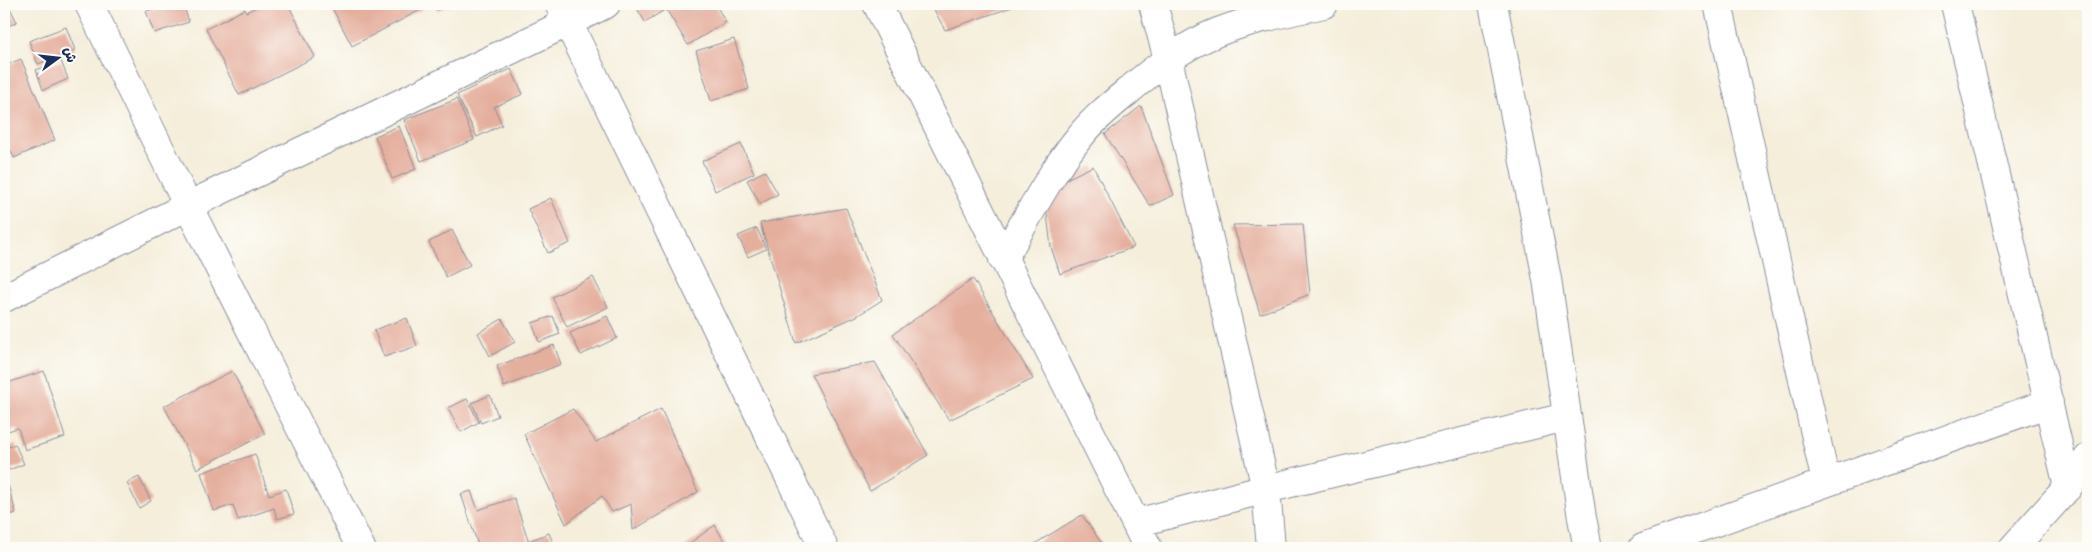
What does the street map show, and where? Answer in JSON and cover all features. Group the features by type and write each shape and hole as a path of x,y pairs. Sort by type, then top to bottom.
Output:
{"street":[{"path":"89,4 188,206 361,548"},
{"path":"4,298 188,206 563,13 606,4"},
{"path":"877,4 1148,548"},
{"path":"1153,4 1168,59 1266,489 1272,548"},
{"path":"1003,259 1044,190 1081,136 1106,110 1168,59 1194,44 1245,22 1324,4"},
{"path":"1493,4 1547,279 1566,417 1588,548"},
{"path":"1718,4 1826,482"},
{"path":"1956,4 2068,486"},
{"path":"563,13 824,548"},
{"path":"1643,548 2049,403"},
{"path":"1136,523 1266,489 1566,417"},
{"path":"2013,548 2068,486 2088,458"}],"building":[{"path":"8,4 17,22 4,28 4,5"},
{"path":"171,4 183,4 189,22 154,33 146,11"},
{"path":"263,4 288,4 315,57 239,95 206,29 245,9 246,12"},
{"path":"330,4 425,4 426,7 352,46"},
{"path":"435,4 455,4 437,10"},
{"path":"715,4 726,22 688,45 666,9 645,22 635,5"},
{"path":"931,4 1021,4 945,30"},
{"path":"66,27 75,50 38,64 29,41"},
{"path":"734,39 749,89 711,101 696,51"},
{"path":"21,59 55,140 14,158 4,134 4,66"},
{"path":"61,61 68,79 43,90 36,70"},
{"path":"511,69 523,94 494,107 502,125 477,137 457,95"},
{"path":"457,99 474,140 421,161 404,120"},
{"path":"1141,106 1174,195 1150,206 1105,134"},
{"path":"399,126 416,169 392,179 375,136"},
{"path":"741,144 754,173 715,191 702,161"},
{"path":"1093,166 1134,247 1060,274 1051,247 1044,190"},
{"path":"765,171 778,194 760,204 747,180"},
{"path":"551,198 570,243 548,253 528,209"},
{"path":"846,208 882,300 857,316 796,343 760,223"},
{"path":"1303,224 1310,294 1260,314 1233,225"},
{"path":"757,228 766,249 748,257 738,236"},
{"path":"452,230 470,265 446,277 429,242"},
{"path":"593,277 608,307 567,327 552,297"},
{"path":"973,279 1033,379 949,420 893,334"},
{"path":"553,316 560,334 539,342 532,323"},
{"path":"607,316 617,338 581,355 570,333"},
{"path":"407,318 417,346 384,357 374,330"},
{"path":"502,319 515,342 490,356 478,333"},
{"path":"554,345 561,364 504,387 497,366"},
{"path":"875,362 928,455 870,491 811,374"},
{"path":"44,371 65,437 25,450 18,428 4,432 4,384"},
{"path":"232,371 265,434 197,469 164,406"},
{"path":"490,395 498,416 481,423 472,403"},
{"path":"467,399 479,422 461,432 448,408"},
{"path":"573,409 596,442 661,409 698,492 633,530 631,504 612,512 602,496 566,524 524,434"},
{"path":"15,444 24,464 4,472 4,449"},
{"path":"255,454 269,495 286,489 294,514 277,519 274,508 238,520 233,505 214,511 201,473"},
{"path":"139,477 151,501 139,508 127,483"},
{"path":"8,485 16,513 4,517 4,486"},
{"path":"471,491 478,510 514,498 531,548 479,548 461,494"},
{"path":"1082,515 1105,548 1028,548"},
{"path":"715,525 728,548 683,548"},
{"path":"549,533 555,548 532,548 529,541"}]}
